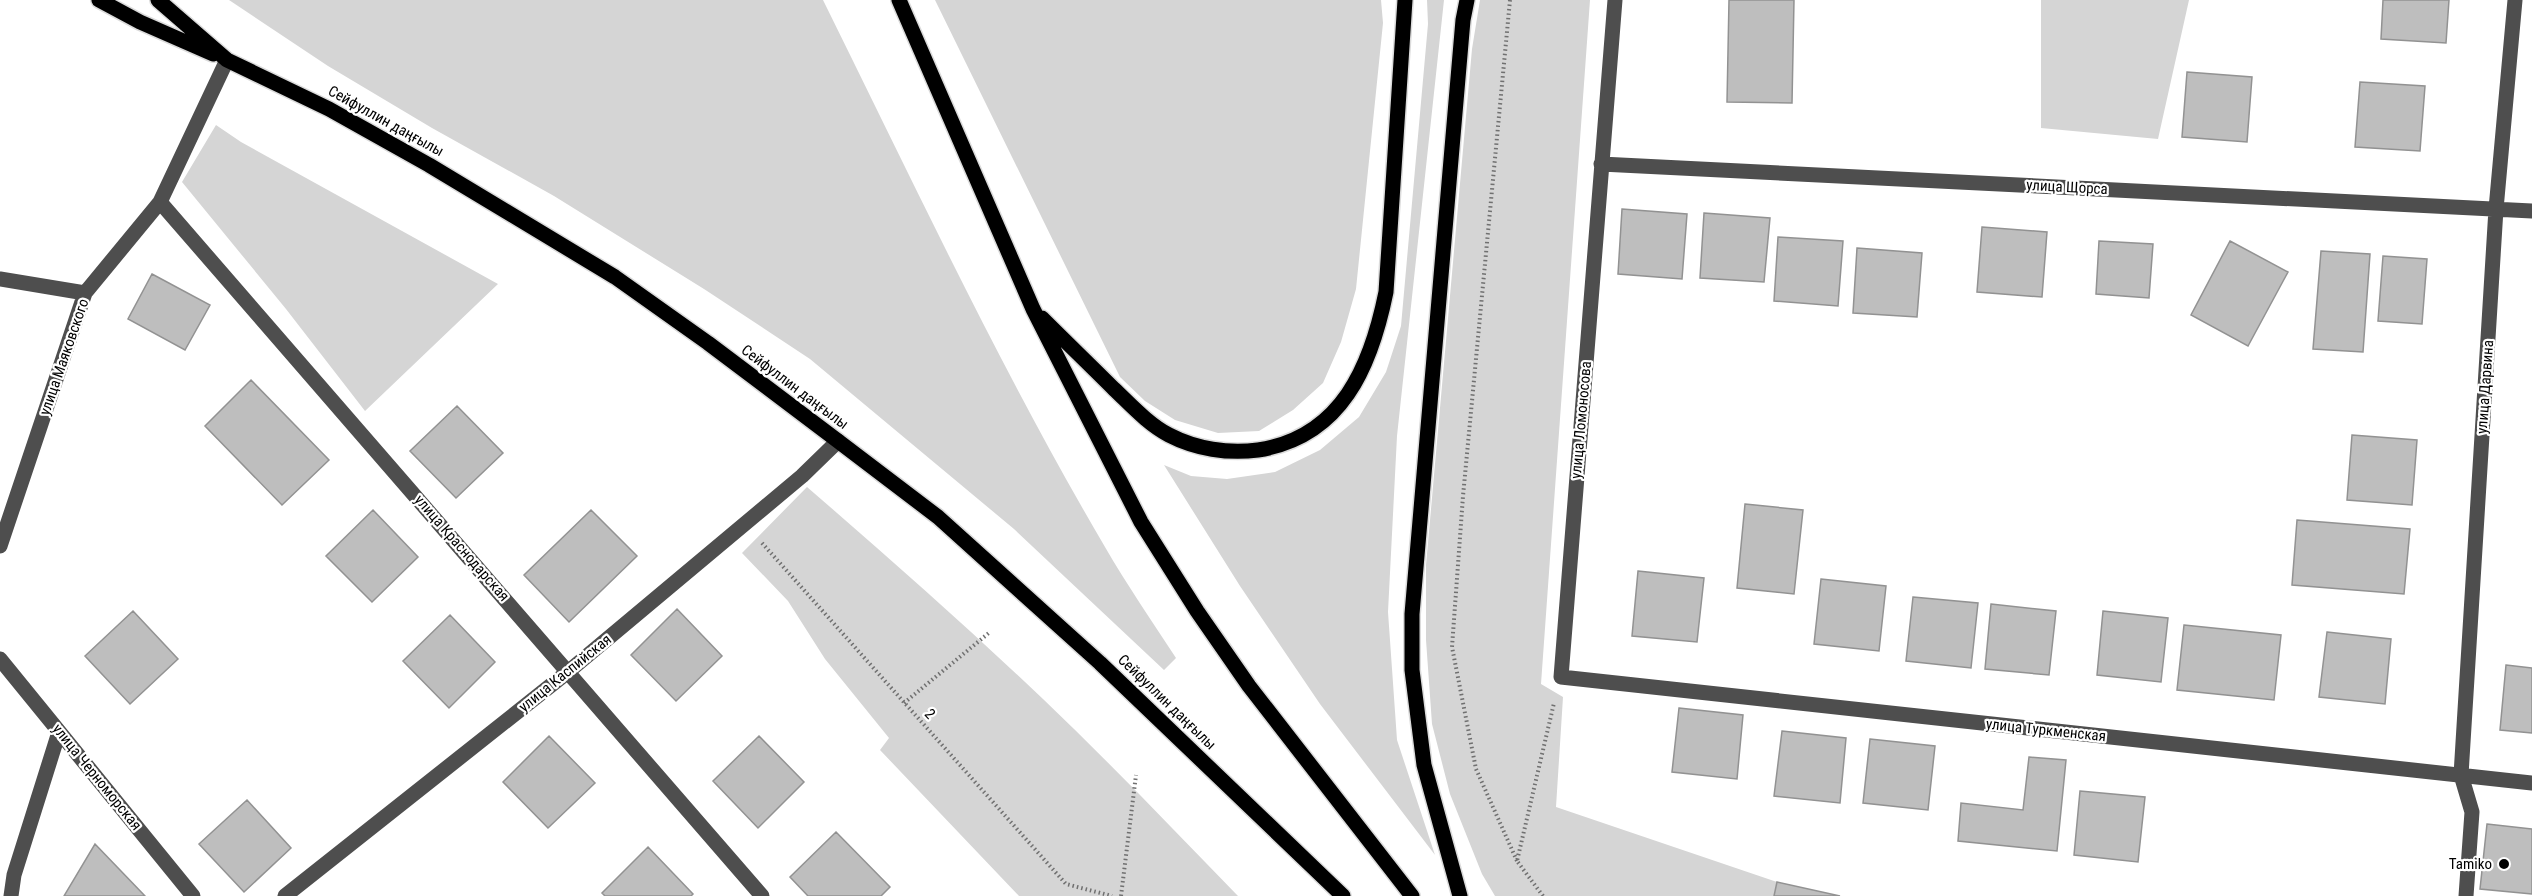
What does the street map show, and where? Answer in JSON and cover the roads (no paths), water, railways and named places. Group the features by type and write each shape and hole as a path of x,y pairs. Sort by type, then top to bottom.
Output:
{"main road":[{"path":"99,0 140,22 227,60"},
{"name":"Сейфуллин даңғылы","path":"158,0 227,60 329,109 429,165 615,277 838,441 938,518 1100,663 1342,896"},
{"path":"899,0 1033,309 1141,522 1197,611 1249,686 1412,896"},
{"path":"1033,309 1142,417 1169,435 1206,449 1241,452 1272,447 1301,437 1326,420 1348,396 1363,368 1378,330 1386,292 1405,0"},
{"path":"1460,896 1424,765 1412,670 1412,614 1463,20 1467,0"}],"street":[{"name":"улица Ломоносова","path":"1561,677 1615,0"},
{"name":"улица Дарвина","path":"2466,896 2472,812 2462,775 2496,209 2515,0"},
{"name":"улица Маяковского","path":"0,546 85,293 160,202 227,60"},
{"name":"улица Щорса","path":"1601,164 2532,212"},
{"name":"улица Краснодарская","path":"160,202 762,896"},
{"path":"0,279 85,293"},
{"name":"улица Каспийская","path":"285,896 568,671 802,476 838,441"},
{"name":"улица Черноморская","path":"0,659 193,896"},
{"name":"улица Туркменская","path":"1561,677 2532,783"},
{"path":"11,896 14,875 59,732"}],"place":[{"name":"Tamiko","path":"2504,864"}]}
